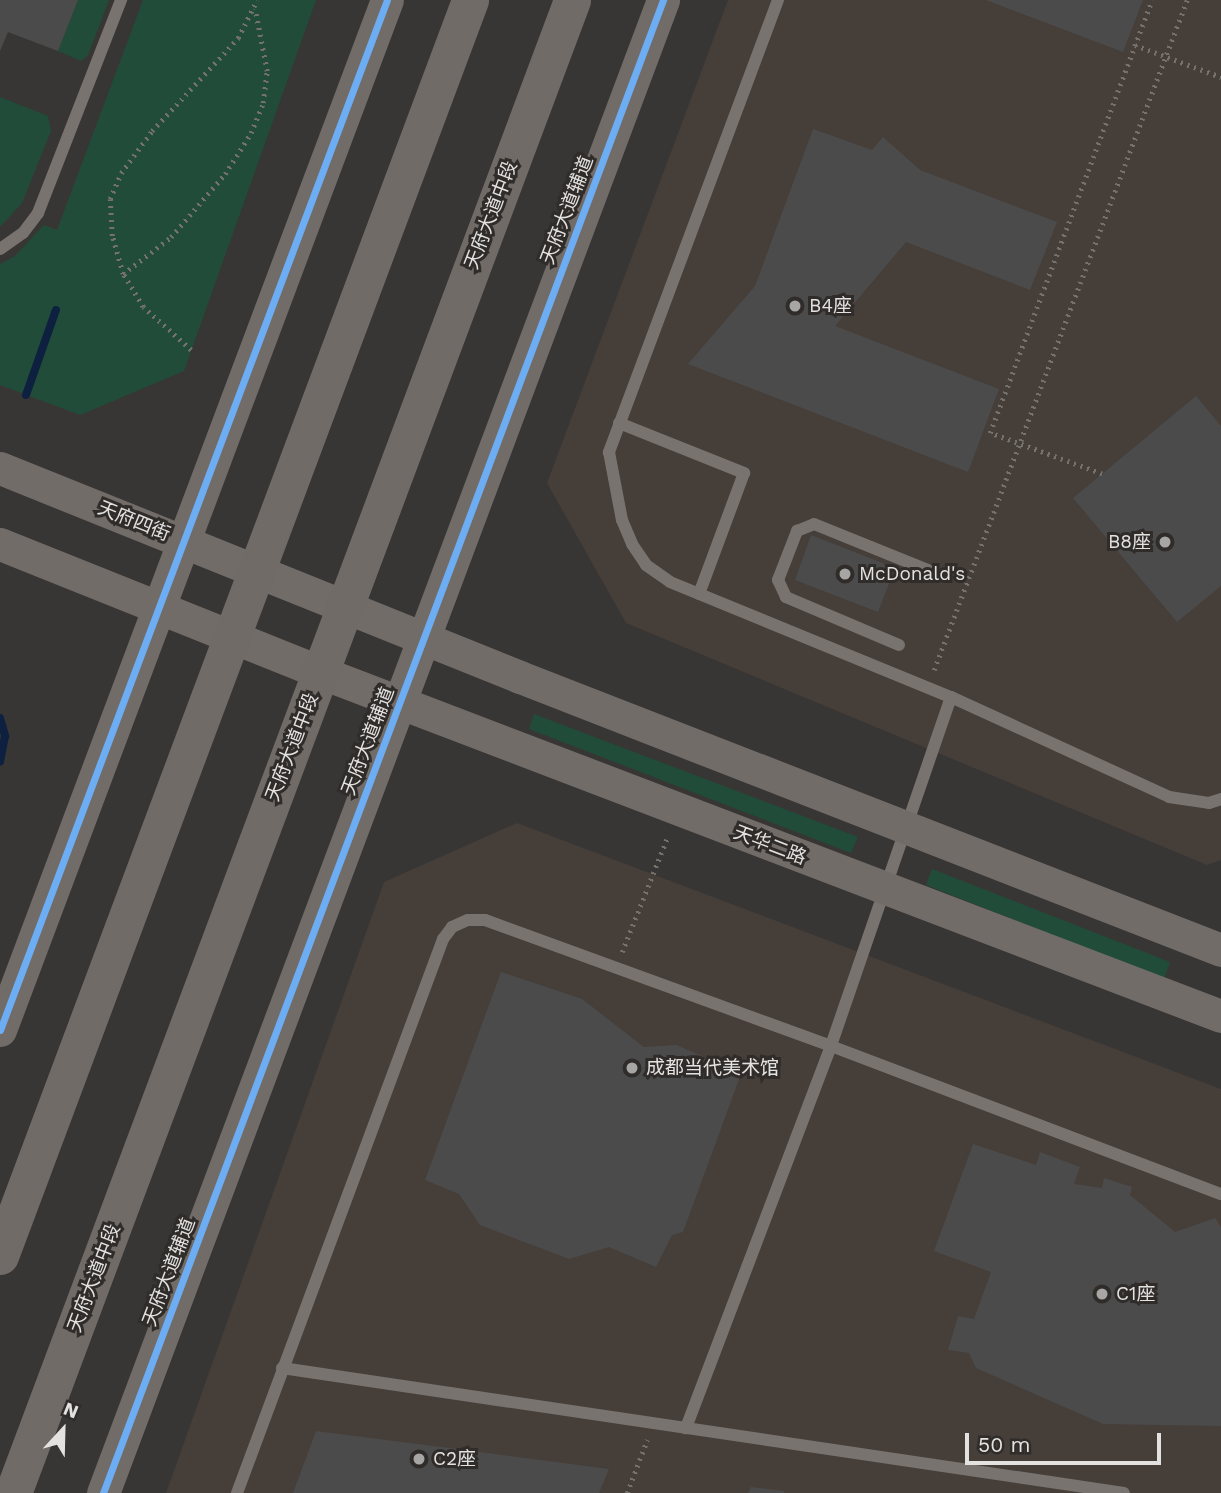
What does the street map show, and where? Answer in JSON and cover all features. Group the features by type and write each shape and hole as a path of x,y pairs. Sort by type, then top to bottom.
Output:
{"main road":[{"path":"0,1256 470,0"},
{"name":"天府大道中段","path":"13,1493 572,0"}],"street":[{"path":"0,1030 387,0"},
{"name":"天府大道辅道","path":"103,1493 663,0"},
{"name":"天府四街","path":"0,468 345,605"},
{"path":"0,544 320,672"},
{"path":"345,605 1221,950"},
{"name":"天华二路","path":"320,672 1221,1016"}],"lane":[{"path":"0,249 23,233 38,213 121,0"},
{"path":"778,0 608,452 622,520 632,544 646,565 670,582 951,697 1169,797 1209,803 1221,799"},
{"path":"619,423 744,473 699,594"},
{"path":"899,645 786,597 778,580 797,531 814,524 928,570"},
{"path":"686,1428 831,1045 951,697"},
{"path":"237,1493 443,939 452,926 468,920 485,920 831,1045 1221,1194"},
{"path":"282,1368 1124,1493"}],"path":[{"path":"191,350 143,307 123,274 112,236 110,199 121,173 152,131 238,38 257,0"},
{"path":"1102,474 990,433 1152,0"},
{"path":"927,687 1187,0"},
{"path":"123,274 171,237 225,174 251,133 263,103 267,71 255,8"},
{"path":"1135,45 1221,77"},
{"path":"616,967 678,809"},
{"path":"627,1493 653,1423"}],"shaded area":[{"path":"728,0 1221,0 1221,860 1207,865 626,623 547,483"},
{"path":"517,823 1221,1089 1221,1493 166,1493 384,882"}],"green space":[{"path":"78,0 109,0 88,55 81,61 58,51"},
{"path":"143,0 316,0 184,371 80,415 0,385 0,264 15,256 44,225 57,230"},
{"path":"0,97 48,116 51,131 22,203 0,227"},
{"path":"534,714 858,837 851,853 529,729"},
{"path":"932,869 1170,962 1164,979 926,885"}],"building":[{"path":"0,0 78,0 58,51 8,32 0,51"},
{"path":"986,0 1143,0 1123,52"},
{"name":"B4座","path":"813,129 872,150 883,137 920,170 1057,222 1030,290 906,242 835,326 999,389 968,472 688,364 755,286"},
{"name":"B8座","path":"1196,396 1221,426 1221,586 1177,622 1073,498"},
{"name":"McDonald's","path":"811,535 895,568 878,612 795,580"},
{"path":"501,972 582,999 644,1047 677,1045 741,1074 683,1232 672,1235 656,1267 609,1247 569,1259 480,1225 459,1194 425,1180"},
{"name":"C1座","path":"973,1144 1036,1165 1040,1152 1080,1167 1074,1184 1102,1188 1104,1178 1132,1187 1130,1195 1175,1232 1215,1218 1221,1227 1221,1426 1103,1424 976,1368 969,1353 948,1350 958,1316 974,1319 991,1272 934,1251"},
{"name":"C2座","path":"316,1431 609,1469 599,1493 293,1493"},
{"path":"751,1487 784,1491 784,1493 748,1493"}],"waterway":[{"path":"26,395 56,310"},
{"path":"0,718 5,736 0,762"}],"cycle path":[{"path":"0,1030 387,0"},
{"path":"103,1493 663,0"}],"place":[{"name":"B4座","path":"795,306"},
{"name":"B8座","path":"1165,542"},
{"name":"McDonald's","path":"845,574"},
{"name":"成都当代美术馆","path":"632,1068"},
{"name":"C1座","path":"1102,1294"},
{"name":"C2座","path":"419,1459"}]}
